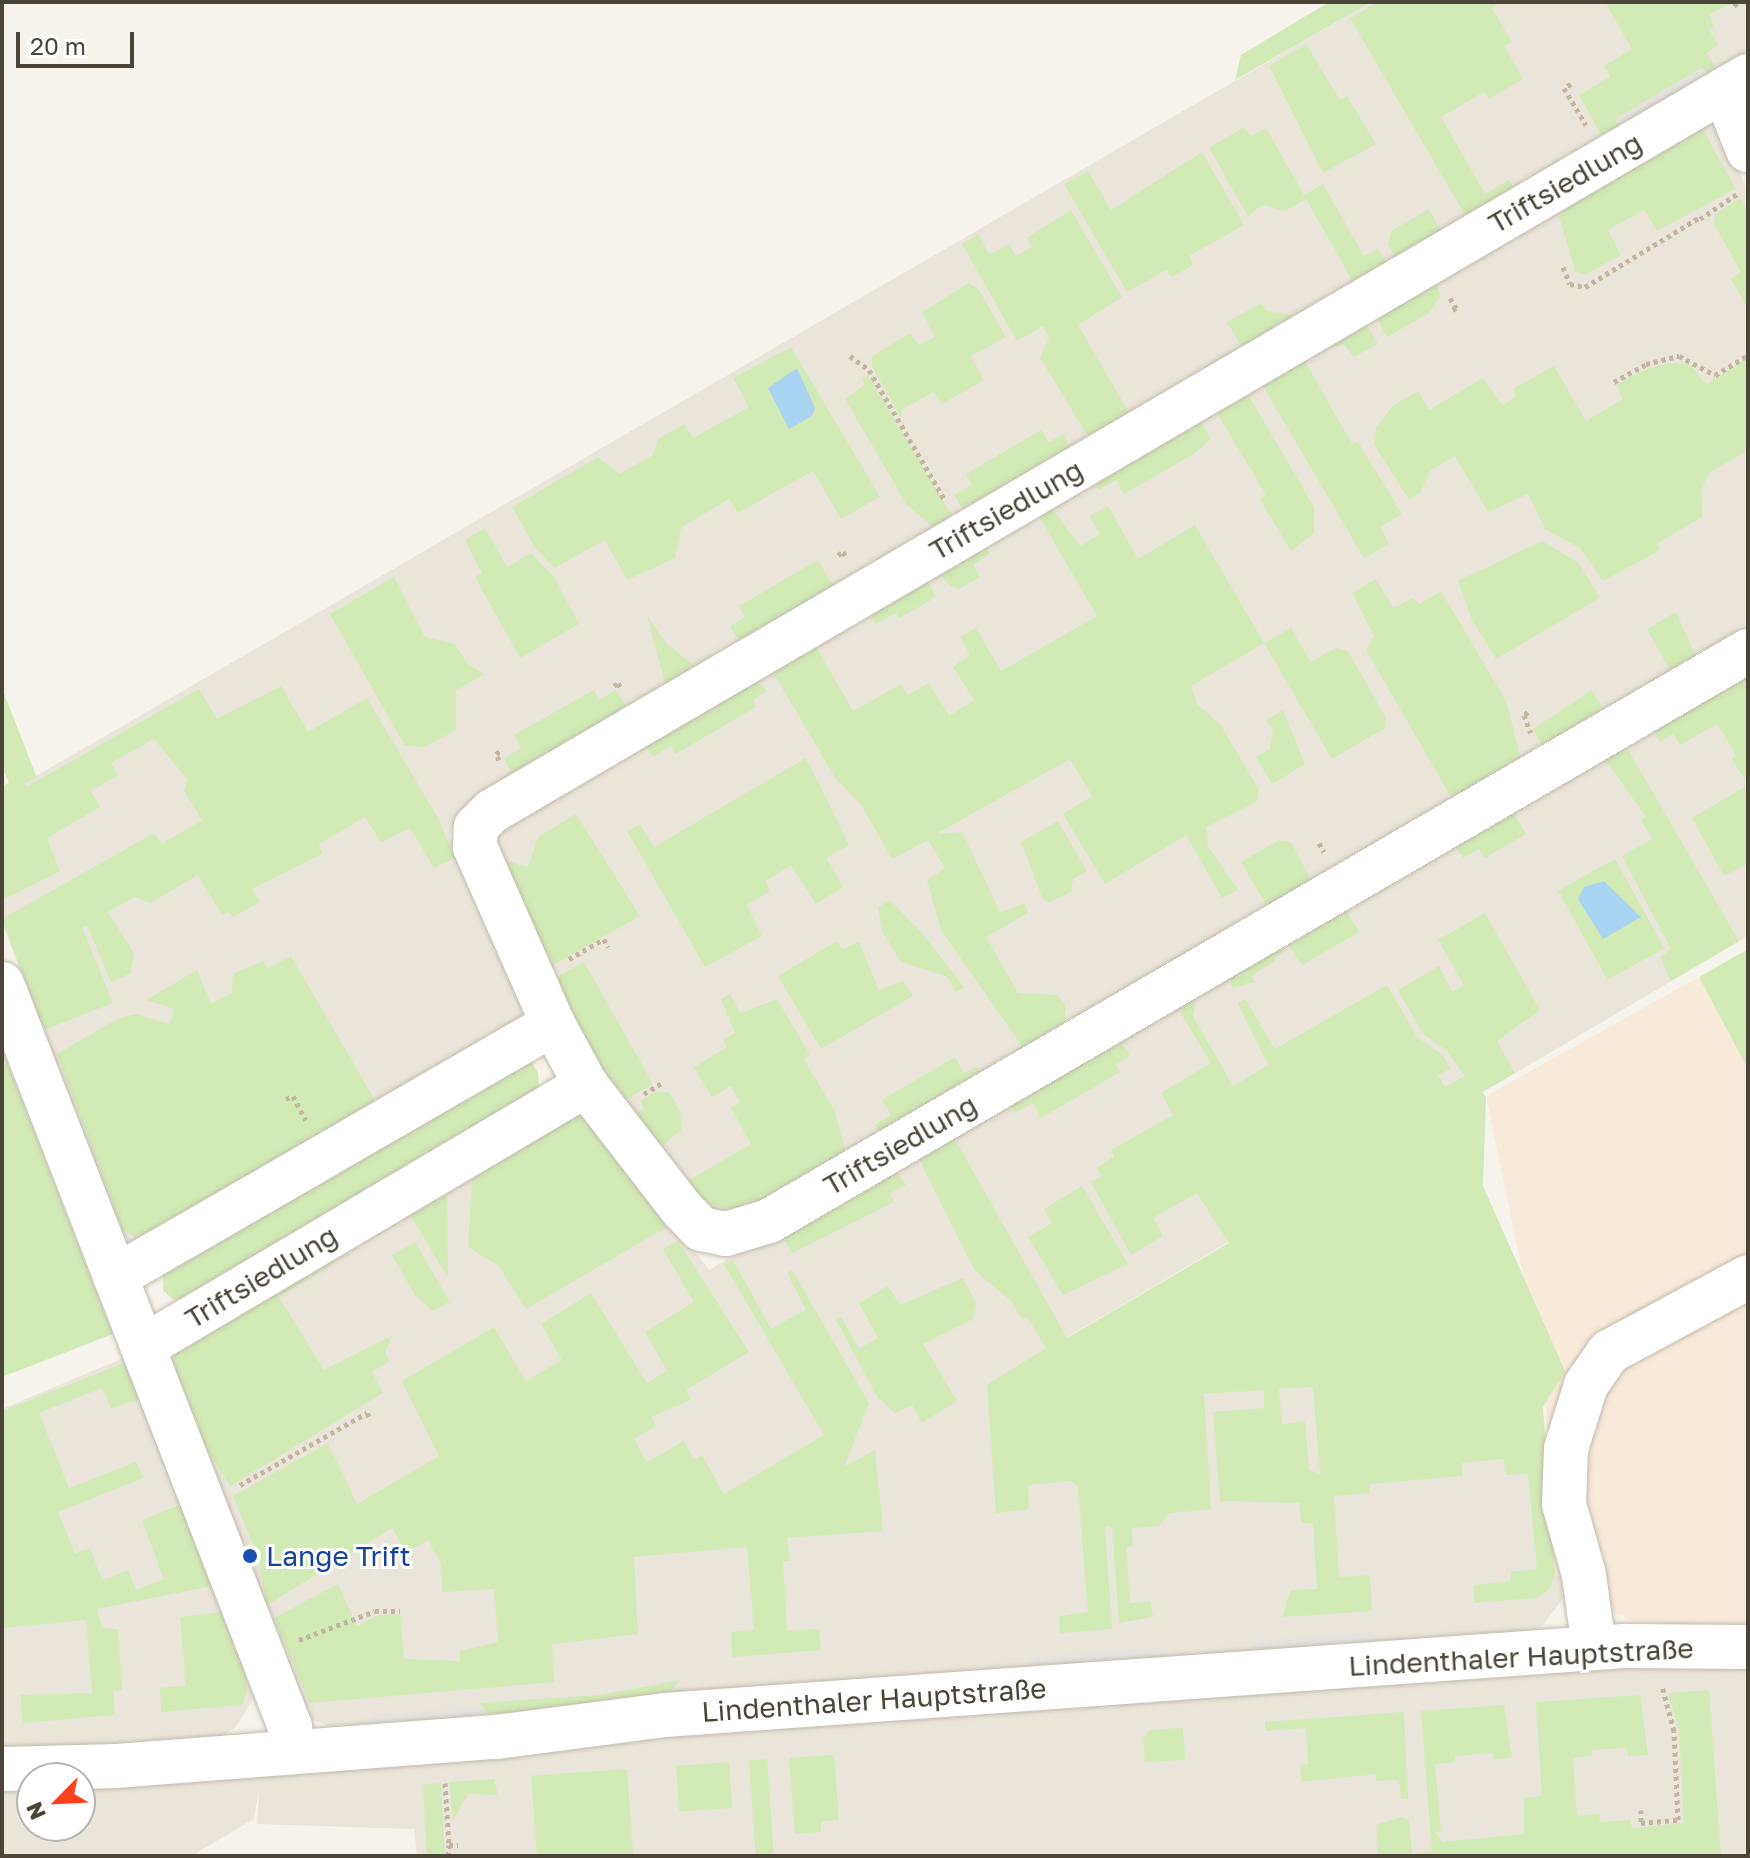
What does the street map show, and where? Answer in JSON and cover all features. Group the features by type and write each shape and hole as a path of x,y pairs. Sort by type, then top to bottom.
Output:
{"street":[{"name":"Triftsiedlung","path":"1748,150 1736,83 483,817 475,847 553,1024 586,1085 701,1229 726,1234 748,1230 1748,651"},
{"path":"2,984 290,1727 293,1752"},
{"path":"115,1277 553,1024"},
{"name":"Triftsiedlung","path":"143,1347 586,1085"},
{"path":"1594,1648 1584,1575 1564,1504 1566,1449 1586,1385 1609,1352 1748,1277"},
{"name":"Lindenthaler Hauptstraße","path":"2,1769 293,1752 553,1732 665,1715 1594,1648 1748,1647"}],"path":[{"path":"1563,267 1570,284 1585,287 1748,187"},
{"path":"1614,382 1646,364 1679,356 1715,375 1748,355"},
{"path":"850,356 869,370 939,493 968,532"},
{"path":"558,965 604,939 608,947"},
{"path":"286,1099 293,1096 310,1127"},
{"path":"235,1488 367,1413 371,1420"},
{"path":"293,1643 375,1611 400,1611"},
{"path":"1641,1810 1641,1823 1678,1820 1674,1731 1661,1681"},
{"path":"444,1767 448,1856"},
{"path":"449,1845 458,1845"}],"shaded area":[{"path":"1371,2 1748,2 1748,60 459,813 450,835 530,1012 140,1248 118,1235 2,922 2,786 24,783"},
{"path":"1701,68 1716,75 1622,129 1615,119"},
{"path":"1703,112 1719,121 1748,192 1748,634 768,1205 730,1212 693,1204 575,1049 489,855 499,825"},
{"path":"1748,665 1748,936 1042,1352 1096,1401 1519,1373 1556,1576 1568,1575 1564,1597 1543,1625 1521,1635 339,1729 310,1719 170,1364 181,1342 584,1104 709,1270"},
{"path":"1699,977 1748,1069 1748,1625 1639,1623 1616,1613 1595,1584 1564,1597 1568,1576 1555,1576 1545,1381 1486,1096"},
{"path":"126,1357 252,1682 253,1699 236,1727 220,1737 2,1751 2,1409"},
{"path":"1374,1632 1386,1644 1259,1654 1249,1641"},
{"path":"1162,1647 1172,1658 1026,1667 1034,1657"},
{"path":"1623,1660 1748,1660 1748,1856 417,1856 414,1829 257,1824 259,1789 254,1819 191,1856 2,1856 2,1787 16,1787 16,1842 96,1842 96,1783"},
{"path":"482,1707 491,1718 363,1728 373,1715"}],"green space":[{"path":"1329,2 1371,2 1235,80 1241,55"},
{"path":"1378,2 1502,2 1492,8 1512,42 1504,46 1523,79 1489,99 1484,92 1441,117 1485,194 1509,180 1517,192 1468,220 1350,18"},
{"path":"1605,2 1735,2 1709,14 1714,26 1709,30 1718,45 1707,53 1719,73 1616,119 1622,129 1604,140 1579,95 1610,77 1604,66 1632,49"},
{"path":"1306,44 1340,100 1347,96 1376,144 1323,173 1269,66"},
{"path":"1697,119 1736,189 1657,231 1644,210 1608,230 1621,255 1585,275 1575,271 1559,216 1565,208"},
{"path":"1244,127 1251,136 1266,128 1304,195 1323,184 1364,256 1378,249 1388,266 1355,285 1306,199 1285,211 1262,205 1248,216 1209,148"},
{"path":"1202,152 1244,225 1189,256 1193,265 1172,277 1166,270 1127,292 1064,184 1088,171 1111,210"},
{"path":"1740,198 1748,211 1748,309 1731,279 1741,272 1714,224 1715,214"},
{"path":"1429,209 1443,235 1397,261 1388,244 1391,231"},
{"path":"1071,210 1122,297 1078,325 1131,416 1090,439 1040,358 1049,338 1043,326 1017,341 962,244 978,234 989,254 1009,244 1016,256 1032,247 1027,238"},
{"path":"1431,274 1441,296 1429,313 1387,337 1371,309"},
{"path":"969,283 979,290 1006,337 971,356 984,380 942,404 934,392 903,409 901,418 872,367 872,356 910,333 919,345 935,337 922,312"},
{"path":"1261,303 1266,311 1302,316 1244,350 1227,322"},
{"path":"1361,315 1378,344 1354,357 1344,345 1328,348 1322,338"},
{"path":"791,347 880,497 841,519 813,471 738,513 729,499 681,528 675,558 627,580 605,540 554,568 536,549 512,507 598,457 619,474 653,455 658,439 684,424 693,438 749,407 733,378"},
{"path":"1299,351 1352,444 1358,442 1402,514 1380,527 1389,544 1364,558 1257,376"},
{"path":"1748,358 1748,450 1709,473 1701,490 1703,516 1657,544 1660,550 1603,581 1580,548 1545,529 1528,494 1488,512 1455,456 1431,470 1420,493 1409,500 1374,444 1376,428 1392,406 1418,391 1429,410 1483,378 1502,405 1516,397 1513,389 1554,366 1586,421 1623,399 1616,385 1642,371 1666,363 1689,364 1706,384"},
{"path":"868,375 954,519 936,529 907,505 845,399 865,384 862,378"},
{"path":"1242,384 1314,507 1314,533 1291,551 1260,499 1266,495 1211,403"},
{"path":"1195,412 1211,439 1192,455 1124,494 1116,480 1099,490 1090,473"},
{"path":"1041,430 1049,442 1063,434 1071,450 965,513 954,495 972,485 966,474"},
{"path":"1045,499 1080,546 1100,534 1090,516 1108,506 1138,559 1195,525 1264,643 1191,686 1197,704 1220,724 1259,790 1256,802 1206,827 1208,846 1238,890 1222,898 1186,835 1105,884 1063,814 1092,796 1070,759 936,834 962,832 1000,912 1025,903 1028,913 986,937 1018,993 1057,995 1065,1004 1066,1028 1026,1052 941,930 927,880 945,868 928,840 892,859 862,806 836,779 767,662 810,636 853,711 901,684 907,695 929,683 949,716 974,700 953,667 970,655 960,637 976,628 1001,671 1097,616 1033,506"},
{"path":"485,528 507,567 531,553 554,577 579,624 520,658 475,577 482,573 465,540"},
{"path":"979,538 990,554 973,565 980,577 959,589 950,586 932,565"},
{"path":"1542,541 1579,563 1600,598 1496,659 1472,620 1458,581"},
{"path":"818,560 834,588 745,640 736,637 730,626 745,617 739,606"},
{"path":"922,571 936,597 900,618 896,613 876,624 865,605"},
{"path":"394,577 425,637 455,644 467,663 484,674 456,690 456,730 425,747 405,746 330,614"},
{"path":"1376,579 1393,608 1412,598 1419,604 1441,591 1506,701 1522,762 1454,802 1366,650 1374,636 1352,593"},
{"path":"1676,612 1697,659 1672,674 1647,629"},
{"path":"647,616 668,645 698,668 666,686"},
{"path":"1291,628 1311,662 1335,648 1348,651 1386,718 1385,728 1332,759 1264,643"},
{"path":"1748,665 1748,785 1732,759 1736,755 1717,724 1680,745 1673,734 1660,742 1651,725"},
{"path":"748,672 767,691 753,700 756,707 676,754 671,746 653,757 639,736"},
{"path":"281,686 308,732 367,698 438,818 455,858 434,868 410,828 381,842 365,817 319,844 322,854 252,889 260,902 232,917 229,912 222,915 198,875 150,903 134,897 108,912 134,953 131,973 111,982 87,925 82,927 113,1003 44,1030 2,919 154,833 162,844 202,820 184,791 187,779 154,739 111,763 118,775 91,791 100,807 47,838 60,871 2,900 2,786 9,783 2,767 2,688 37,778 25,783 26,787 199,689 217,719"},
{"path":"594,690 599,700 616,690 628,709 513,775 504,758 521,748 514,735"},
{"path":"1592,690 1606,713 1550,745 1541,744 1533,729"},
{"path":"1283,710 1305,764 1272,784 1256,757 1270,749 1273,730 1266,720"},
{"path":"1623,741 1739,941 1671,981 1660,957 1671,949 1622,856 1652,839 1641,820 1646,817 1601,754"},
{"path":"806,758 849,845 826,858 843,887 816,904 791,865 765,881 770,891 747,905 762,936 705,967 627,831 640,824 654,847"},
{"path":"1748,785 1748,864 1724,876 1692,818"},
{"path":"1510,807 1526,834 1485,858 1479,849 1463,858 1452,840"},
{"path":"576,814 640,916 546,969 501,860 528,867 538,837"},
{"path":"1058,821 1087,871 1073,879 1071,892 1050,902 1043,900 1021,842"},
{"path":"1279,840 1291,842 1313,884 1269,909 1241,862"},
{"path":"1615,859 1664,948 1608,980 1558,891"},
{"path":"890,900 923,934 964,987 956,992 948,977 901,962 882,931 878,907"},
{"path":"1342,904 1359,932 1302,965 1288,944 1274,962 1251,976 1255,982 1233,988 1225,973"},
{"path":"1485,913 1540,1010 1497,1041 1515,1073 1482,1092 1486,1096 1483,1186 1565,1371 1543,1407 1555,1576 1549,1590 1536,1598 1474,1603 1474,1585 1510,1581 1511,1572 1537,1569 1528,1474 1506,1475 1504,1459 1462,1463 1463,1476 1370,1484 1370,1493 1334,1496 1339,1577 1370,1575 1372,1611 1282,1617 1291,1590 1317,1589 1313,1523 1301,1523 1299,1503 1220,1501 1213,1412 1264,1408 1264,1390 1204,1394 1211,1509 1169,1513 1159,1526 1132,1528 1133,1546 1126,1548 1130,1603 1151,1602 1153,1617 1119,1623 1112,1527 1105,1526 1112,1629 1060,1633 1059,1616 1088,1612 1078,1486 1070,1481 1028,1485 1029,1509 996,1513 987,1385 1046,1348 1027,1317 1022,1319 1009,1299 975,1271 916,1153 951,1132 1067,1338 1229,1243 1197,1193 1153,1218 1163,1236 1131,1255 1091,1182 1102,1176 1097,1168 1114,1156 1111,1150 1173,1115 1161,1093 1211,1063 1174,1002 1198,988 1193,1016 1233,1086 1268,1065 1238,1004 1245,999 1275,1049 1387,985 1417,1037 1443,1055 1451,1069 1438,1075 1445,1087 1465,1076 1447,1051 1423,1034 1398,990 1439,966 1452,992 1464,985 1438,940","holes":["1313,1387 1320,1474 1309,1469 1305,1421 1282,1424 1279,1389"]},
{"path":"837,941 842,949 859,942 879,990 903,981 913,996 821,1049 778,976"},
{"path":"1748,949 1748,1069 1699,977"},
{"path":"291,956 376,1102 141,1240 123,1230 57,1054 119,1018 136,1014 170,1024 174,1009 146,1000 197,970 211,1004 232,993 233,974 263,961 268,969"},
{"path":"584,962 653,1084 622,1102 578,1043 550,980"},
{"path":"730,994 741,1013 777,999 810,1055 804,1059 834,1110 847,1156 766,1202 731,1209 699,1202 683,1184 751,1144 731,1108 740,1102 731,1086 712,1097 694,1067 727,1047 723,1040 735,1033 721,999"},
{"path":"1118,1036 1130,1056 1116,1064 1120,1072 1041,1118 1033,1103 1015,1113 1008,1100"},
{"path":"2,1049 113,1334 2,1377"},
{"path":"955,1057 964,1073 977,1066 983,1076 881,1136 875,1125 891,1115 882,1100"},
{"path":"530,1060 538,1072 539,1088 184,1299 172,1299 163,1290 163,1263"},
{"path":"657,1091 670,1093 680,1111 682,1130 657,1149 632,1116 644,1109 640,1101"},
{"path":"578,1109 667,1227 526,1309 499,1266 468,1247 473,1169"},
{"path":"893,1166 906,1185 889,1194 894,1202 792,1253 780,1232"},
{"path":"447,1184 448,1278 406,1208"},
{"path":"1082,1186 1128,1264 1063,1295 1028,1237 1052,1223 1044,1209"},
{"path":"678,1241 749,1352 686,1390 691,1400 651,1417 656,1426 634,1439 647,1462 684,1441 694,1460 702,1455 724,1494 824,1435 724,1264 733,1260 771,1329 806,1310 787,1273 792,1270 869,1403 844,1467 875,1450 883,1531 787,1538 790,1561 783,1561 787,1631 819,1629 821,1650 732,1657 731,1632 754,1630 747,1547 634,1557 638,1634 552,1644 554,1682 310,1703 274,1618 338,1584 357,1626 378,1615 400,1614 404,1659 460,1661 460,1651 498,1642 494,1589 442,1592 441,1564 428,1540 406,1553 392,1528 267,1605 258,1557 233,1496 328,1443 357,1504 439,1456 402,1381 494,1327 526,1381 562,1360 541,1324 591,1293 647,1383 667,1371 645,1332 694,1302 663,1249"},
{"path":"415,1242 450,1302 433,1311 415,1295 392,1255"},
{"path":"333,1250 337,1258 333,1264 279,1297 324,1370 393,1335 385,1352 389,1362 372,1372 383,1393 230,1486 207,1449 172,1361 181,1342"},
{"path":"963,1278 976,1303 973,1319 923,1344 957,1401 922,1423 912,1405 895,1413 878,1398 836,1320 841,1317 859,1349 878,1338 859,1303 888,1286 900,1305"},
{"path":"124,1363 138,1400 111,1408 102,1388 39,1413 69,1488 136,1462 144,1478 58,1512 75,1554 90,1548 102,1580 128,1570 136,1590 164,1579 142,1520 180,1505 212,1586 97,1609 102,1628 118,1629 122,1690 113,1691 115,1715 22,1723 21,1695 92,1693 86,1620 2,1628 2,1411"},
{"path":"222,1612 244,1667 247,1690 242,1705 161,1712 160,1688 186,1685 180,1617"},
{"path":"680,1680 667,1696 491,1718 479,1703 599,1695"},
{"path":"1709,1690 1721,1856 1378,1856 1376,1825 1402,1817 1409,1820 1412,1854 1432,1852 1421,1711 1504,1705 1512,1758 1494,1759 1493,1753 1455,1756 1455,1762 1435,1764 1441,1831 1436,1832 1442,1842 1524,1834 1524,1798 1542,1796 1536,1702 1640,1695 1648,1755 1628,1756 1627,1748 1592,1750 1592,1756 1573,1758 1577,1816 1599,1814 1600,1822 1630,1820 1632,1828 1684,1823 1679,1730 1668,1693"},
{"path":"1404,1712 1408,1799 1401,1799 1399,1780 1376,1781 1375,1774 1302,1782 1300,1765 1308,1764 1306,1728 1265,1731 1265,1722"},
{"path":"1183,1728 1185,1760 1145,1762 1143,1738 1149,1730"},
{"path":"834,1755 839,1820 821,1821 821,1832 795,1834 789,1758"},
{"path":"767,1759 774,1856 756,1856 749,1760"},
{"path":"729,1762 732,1808 679,1812 676,1766"},
{"path":"627,1769 633,1856 537,1856 531,1776"},
{"path":"494,1779 498,1795 468,1794 453,1821 449,1782"},
{"path":"441,1783 445,1856 427,1856 423,1784"}],"water":[{"path":"797,368 815,408 812,416 789,429 768,388"},
{"path":"1604,881 1641,917 1603,939 1578,899 1584,887"}],"place":[{"name":"Lange Trift","path":"250,1556"}]}
